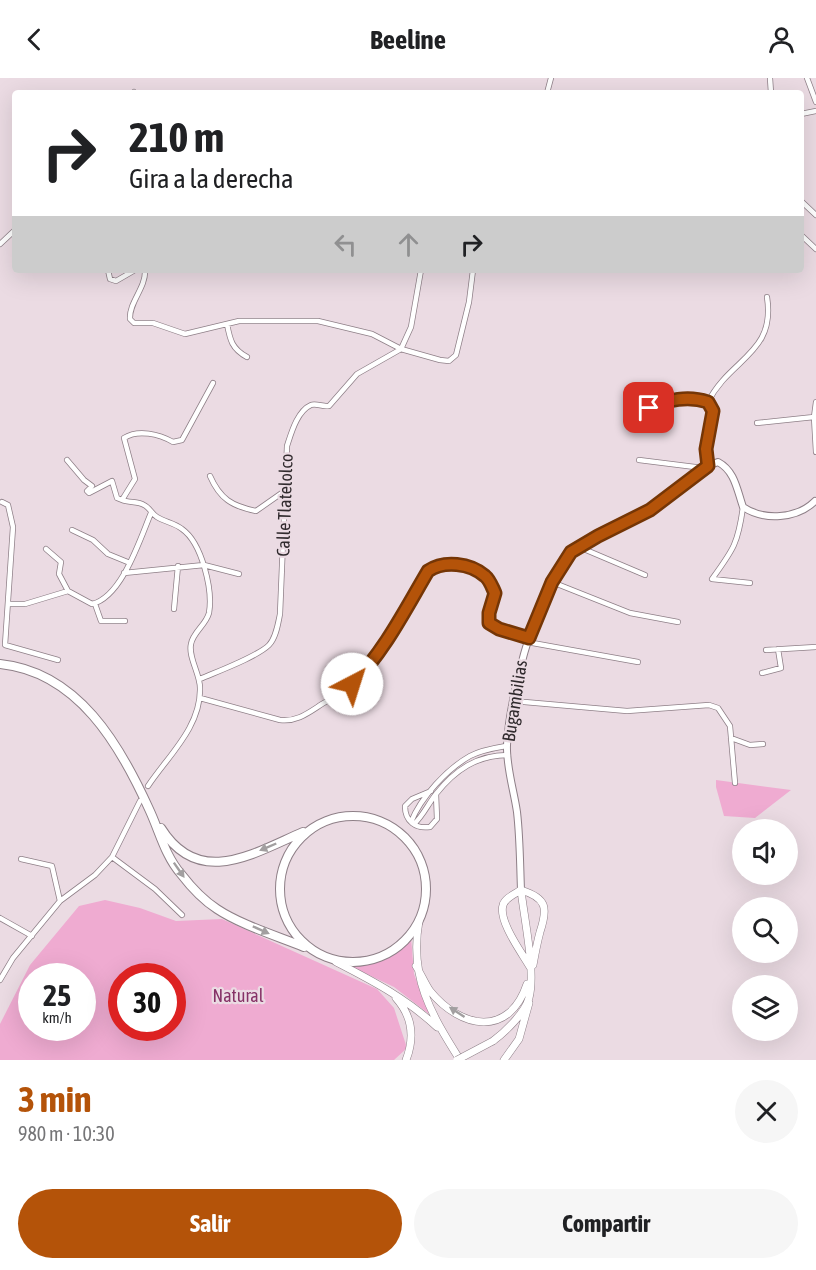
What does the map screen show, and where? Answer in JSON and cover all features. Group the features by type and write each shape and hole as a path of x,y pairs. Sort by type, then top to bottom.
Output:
{"highway":[{"path":"0,664 40,674 60,684 83,705 123,756 174,864 195,890 217,909 336,962 362,962 386,954 402,944 419,921 427,893 426,875 419,855 409,841 395,829 377,819 356,815 329,819 235,861 223,863 201,861 173,844 150,810"},
{"path":"306,948 285,915 280,892 283,871 296,843 312,828"}],"main road":[{"name":"Bugambilias","path":"521,890 517,814 506,746 523,651 552,582 566,559 579,548 650,510 705,467 718,462 727,467 734,478 743,507"},
{"path":"743,507 764,515 788,516 802,511 815,501"},
{"path":"815,501 816,511"},
{"path":"417,966 431,991 457,1014 477,1023 499,1021 524,991 533,965 539,934 545,918 544,905 535,894 521,890 509,897 503,905 502,916 505,926 530,971"},
{"path":"504,1060 519,1039 529,999 530,971 521,890"},
{"path":"419,921 415,943 421,988 441,1031 459,1060 508,1030 529,999"},
{"path":"336,962 388,989 417,1008 441,1031"},
{"path":"388,989 402,1005 411,1023 406,1060"}],"street":[{"path":"807,78 816,102"},
{"path":"804,204 816,215"},
{"path":"0,244 12,233"},
{"path":"804,238 816,249"},
{"path":"109,273 110,279 116,281 130,273"},
{"path":"145,273 145,279 130,312 130,319 134,323 153,323 185,334 239,321 318,321 372,334 400,350 440,360 449,360 456,355 469,302 473,273"},
{"path":"400,350 411,327 420,273"},
{"path":"708,402 729,373 752,352 768,329 770,313 767,297"},
{"path":"227,324 231,345 247,357"},
{"name":"Calle Tlatelolco","path":"200,679 257,653 268,646 275,634 280,614 287,446 294,424 313,404 330,406 357,374 400,350"},
{"path":"122,500 135,479 124,438 131,434 145,434 164,437 173,442 182,440 213,383"},
{"path":"630,404 633,414 665,401 697,398 708,402 713,411 705,467 639,460"},
{"path":"816,402 814,417 816,452"},
{"path":"757,423 814,417"},
{"path":"67,460 92,486 87,491 89,493 112,481 117,498 129,503 144,505 151,513 183,529 200,552 204,565 209,610 207,621 191,642 190,648 200,679 200,698 188,733 165,760 148,786"},
{"path":"210,476 216,488 233,505 256,511 286,490"},
{"path":"815,501 816,494"},
{"path":"2,502 8,505 13,527 5,645 58,660"},
{"path":"743,507 739,536 733,550 712,579 750,583"},
{"path":"95,604 106,598 124,573 151,513"},
{"path":"72,530 93,540 108,554 130,563"},
{"path":"579,548 645,575"},
{"path":"46,549 61,562 59,574 68,591 95,604 101,621 125,621"},
{"path":"200,698 280,720 291,721 304,716 352,684 363,673 394,630 428,571 437,565 449,563 488,578 495,593 489,613 489,623 499,629 528,640 638,662"},
{"path":"124,573 204,565 238,574"},
{"path":"174,609 178,566"},
{"path":"552,582 630,613 678,622"},
{"path":"8,603 26,604 68,591"},
{"path":"766,650 816,647"},
{"path":"762,673 781,668 778,649"},
{"path":"513,701 627,711 709,705 718,708 730,726 735,783"},
{"path":"731,738 750,745 763,744"},
{"path":"412,823 456,766 471,756 506,746"},
{"path":"433,793 437,819 430,827 420,828 412,823 405,814 405,806 412,799 433,793 473,761 490,755 508,755"},
{"path":"0,980 13,958 60,902 112,857 140,801"},
{"path":"112,857 155,889 182,915"},
{"path":"21,859 52,866 60,902"},
{"path":"0,918 32,936"}],"green space":[{"path":"716,780 791,790 755,818 724,816"},
{"name":"Natural","path":"105,900 140,908 176,921 222,919 377,989 394,1008 407,1048 394,1060 0,1060 0,1024 18,989 18,1041 96,1041 96,963 32,963 79,906"},
{"path":"411,937 414,974 429,1014 394,987 352,967 383,956"}],"route":[{"path":"352,684 363,673 394,630 428,571 437,565 449,563 481,573 488,578 495,593 489,613 489,623 499,629 529,638 552,582 571,552 650,510 708,466 706,449 713,411 708,402 697,398 684,398 665,401 649,408"}]}
